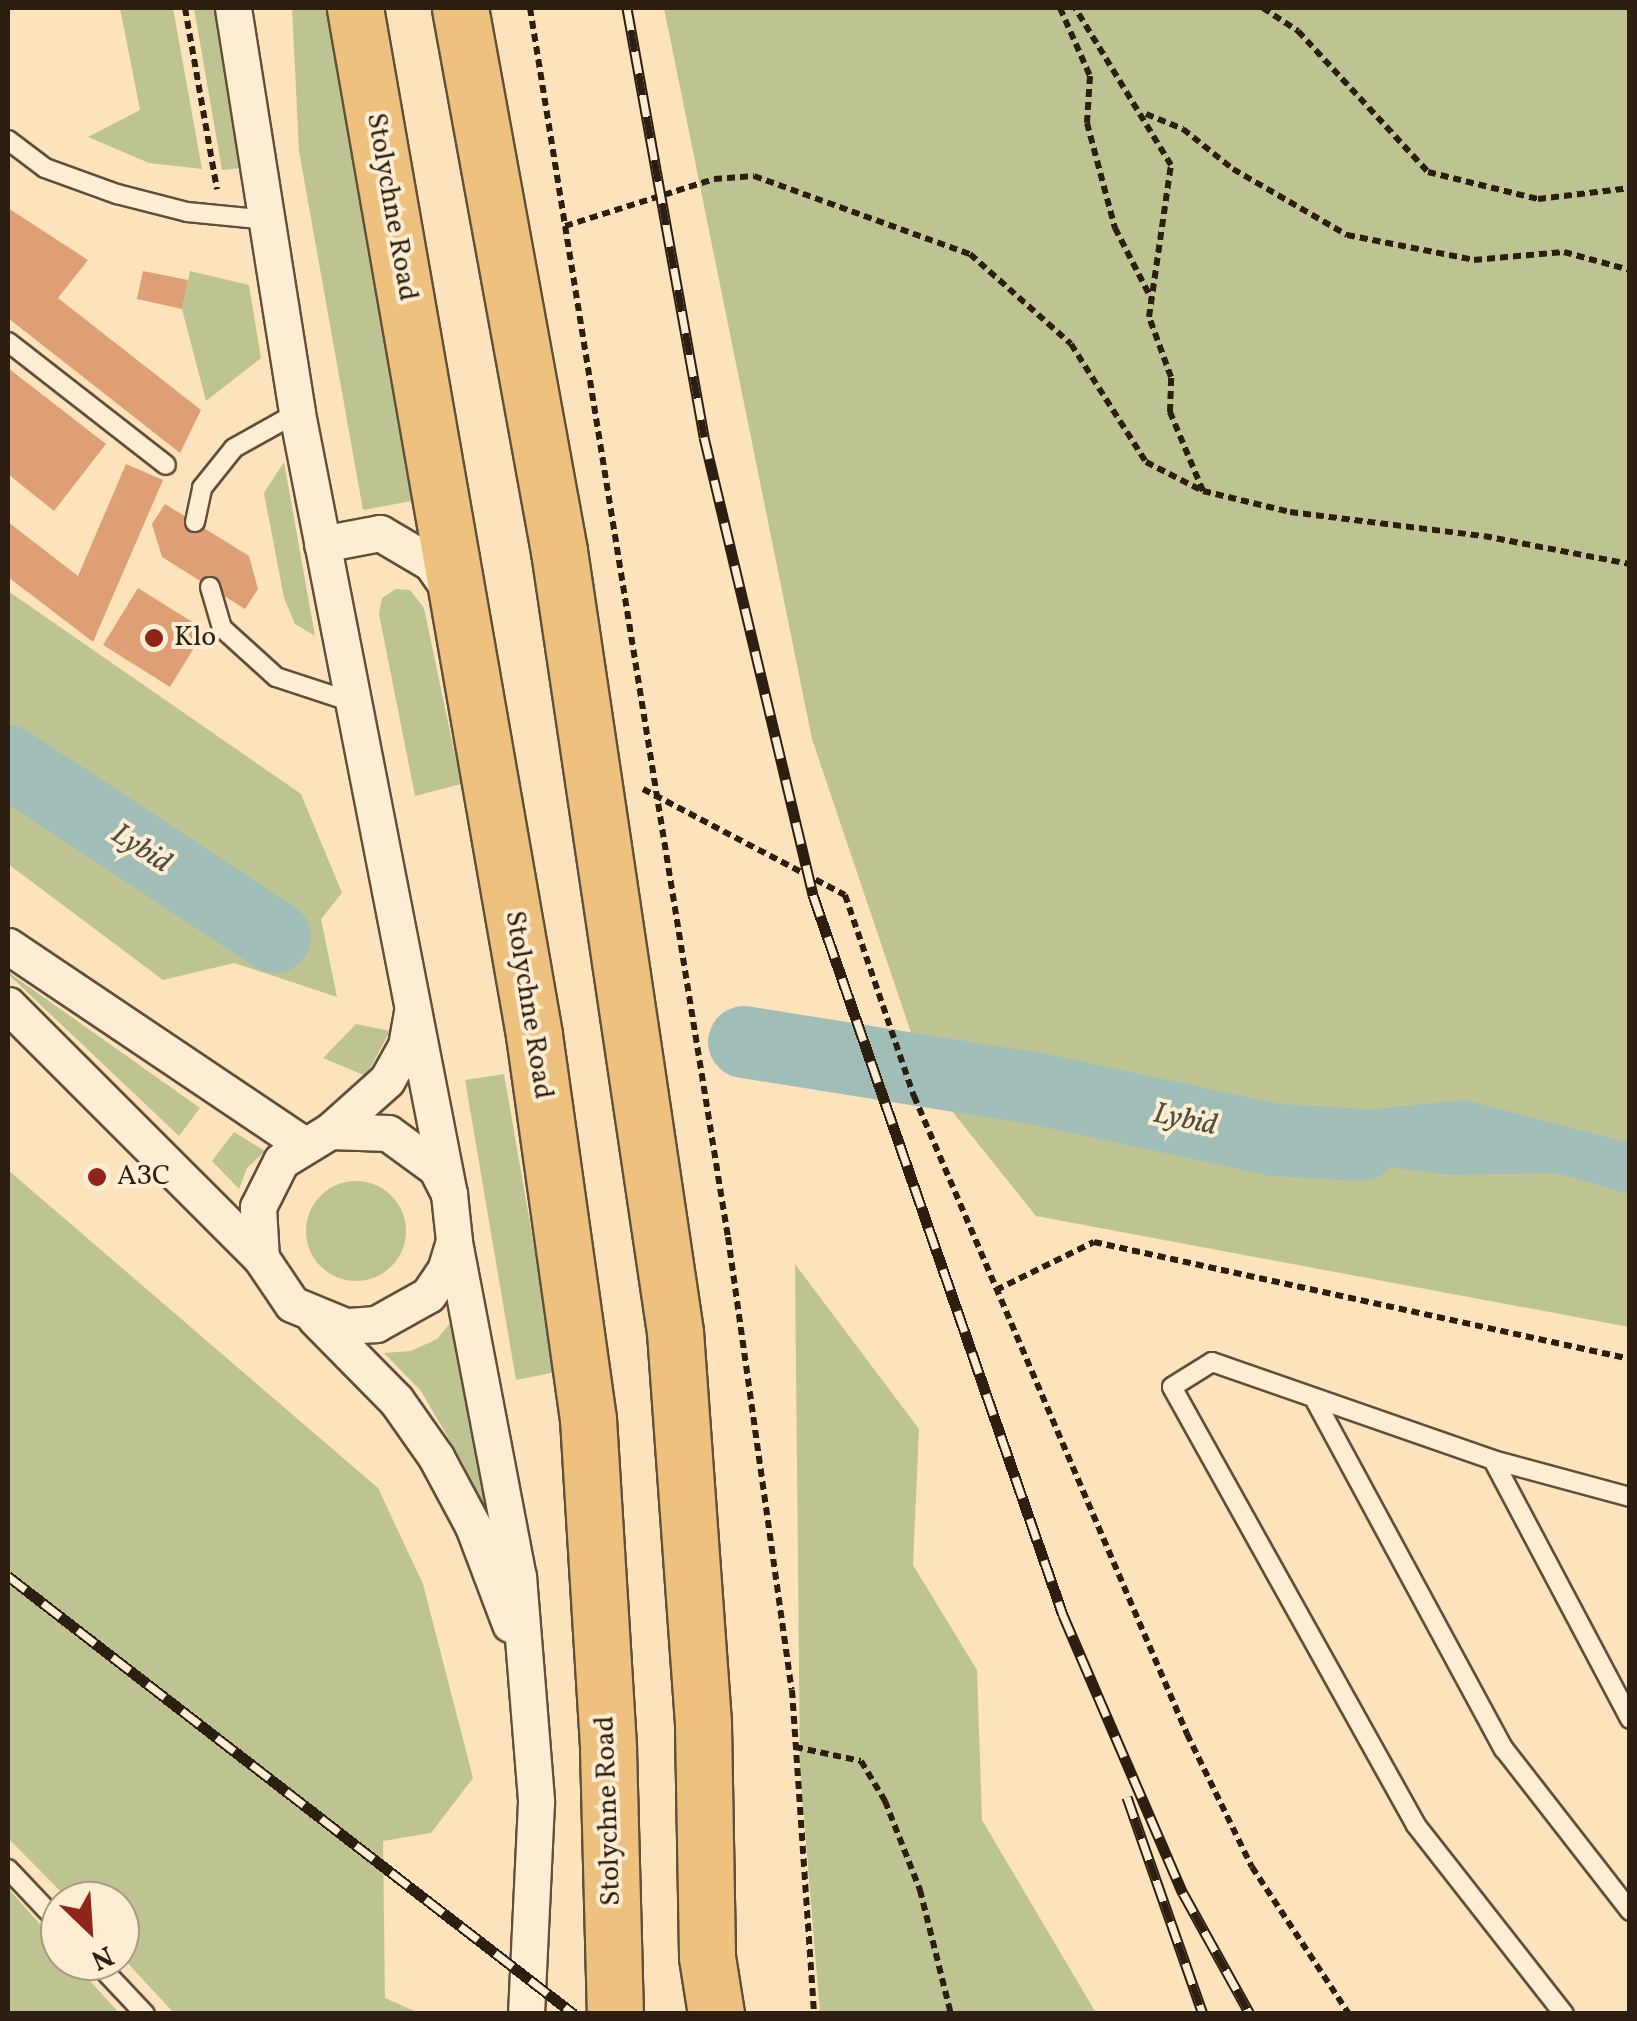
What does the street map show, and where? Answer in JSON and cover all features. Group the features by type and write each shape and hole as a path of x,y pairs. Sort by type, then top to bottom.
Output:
{"highway":[{"name":"Stolychne Road","path":"355,8 464,612 534,1034 588,1419 608,1749 615,2014"},
{"path":"460,8 592,766 675,1332 703,1726 707,1956 716,2014"}],"street":[{"path":"233,8 297,413 414,1002 454,1241 518,1576 536,1802 526,2014"},
{"path":"245,8 246,84"},
{"path":"322,544 380,533 432,563 464,612"},
{"path":"8,946 315,1137 388,1133 436,1168 449,1194"},
{"path":"261,1258 258,1207 281,1161 387,1080 406,1046 414,1002"},
{"path":"8,1005 261,1258 274,1283 316,1318 396,1400 436,1458 473,1526 526,1667"},
{"path":"316,1318 376,1324 404,1313 445,1270 454,1241"}],"lane":[{"path":"8,140 45,168 116,194 269,220"},
{"path":"8,342 166,465"},
{"path":"195,522 202,488 234,448 297,413"},
{"path":"210,587 222,628 276,677 355,703"},
{"path":"1564,2014 1416,1825 1172,1386 1212,1362 1316,1402 1493,1460 1630,1496"},
{"path":"1316,1402 1504,1749 1630,1911"},
{"path":"1493,1460 1630,1719"},
{"path":"8,1869 40,1903"},
{"path":"114,1981 145,2014"}],"path":[{"path":"186,8 222,215"},
{"path":"530,8 661,798 792,1690 814,2014"},
{"path":"1060,8 1090,76 1087,123 1115,228 1152,301"},
{"path":"1076,8 1144,113 1171,165 1149,317 1171,377 1170,412 1203,491"},
{"path":"1263,8 1298,31 1428,172 1538,199 1630,188"},
{"path":"1144,113 1183,129 1232,169 1347,236 1474,260 1564,252 1630,270"},
{"path":"565,226 714,179 754,176 970,254 1070,344 1146,462 1203,491 1290,512 1484,536 1630,564"},
{"path":"592,766 846,895 914,1096 1204,1767 1252,1867 1348,2014"},
{"path":"996,1290 1094,1242 1630,1359"},
{"path":"795,1747 861,1761 885,1802 920,1890 951,2014"}],"green space":[{"path":"120,8 173,8 202,169 149,163 88,137 140,110"},
{"path":"194,8 221,8 250,167 222,170"},
{"path":"292,8 327,8 412,501 363,510 299,151"},
{"path":"664,8 1629,8 1629,1327 1036,1216 927,1080 812,739"},
{"path":"190,271 249,285 261,358 206,401 182,309"},
{"path":"284,462 315,636 295,624 284,598 264,493"},
{"path":"396,589 410,590 424,608 461,784 415,796 379,614 382,598"},
{"path":"8,591 301,794 342,893 321,919 337,997 234,963 163,980 8,864"},
{"path":"8,974 200,1108 179,1136"},
{"path":"356,1024 390,1031 366,1076 323,1058"},
{"path":"504,1074 556,1372 516,1380 465,1080"},
{"path":"234,1132 265,1151 247,1168 239,1189 212,1161"},
{"path":"8,1170 378,1488 423,1584 473,1778 431,1833 383,1841 385,1998 419,2013 174,2013 140,1976 140,1881 50,1881 8,1838"},
{"path":"356,1181 375,1184 392,1195 403,1212 403,1250 392,1267 375,1278 356,1281 337,1278 320,1267 309,1250 306,1231 309,1212 320,1195 337,1184"},
{"path":"795,1264 919,1429 913,1565 977,1670 982,1820 1096,2013 820,2013 800,1770"},
{"path":"451,1322 501,1555 464,1465 421,1391 384,1353 411,1351 437,1339"},
{"path":"8,1888 40,1924 40,1981 90,1981 119,2013 8,2013"}],"water":[{"path":"1465,1100 1629,1143 1629,1194 1556,1173 1451,1175 1257,1150 1271,1120"}],"building":[{"path":"8,208 88,260 58,298 201,410 180,453 8,318"},
{"path":"143,271 188,280 182,309 137,299"},
{"path":"8,368 106,444 54,511 8,474"},
{"path":"126,464 163,480 93,642 8,577 8,522 78,576"},
{"path":"165,504 249,556 258,589 245,609 162,557 152,524"},
{"name":"Klo","path":"138,588 205,630 170,687 103,645"}],"waterway":[{"name":"Lybid","path":"8,761 275,937"},
{"name":"Lybid","path":"744,1042 1038,1089 1276,1140 1362,1145"}],"railway":[{"path":"627,8 704,437 813,895 1063,1615 1183,1893 1250,2014"},
{"path":"8,1576 574,2014"},
{"path":"1127,1797 1203,2014"}],"place":[{"name":"Klo","path":"154,638"},
{"name":"АЗС","path":"97,1177"}]}
